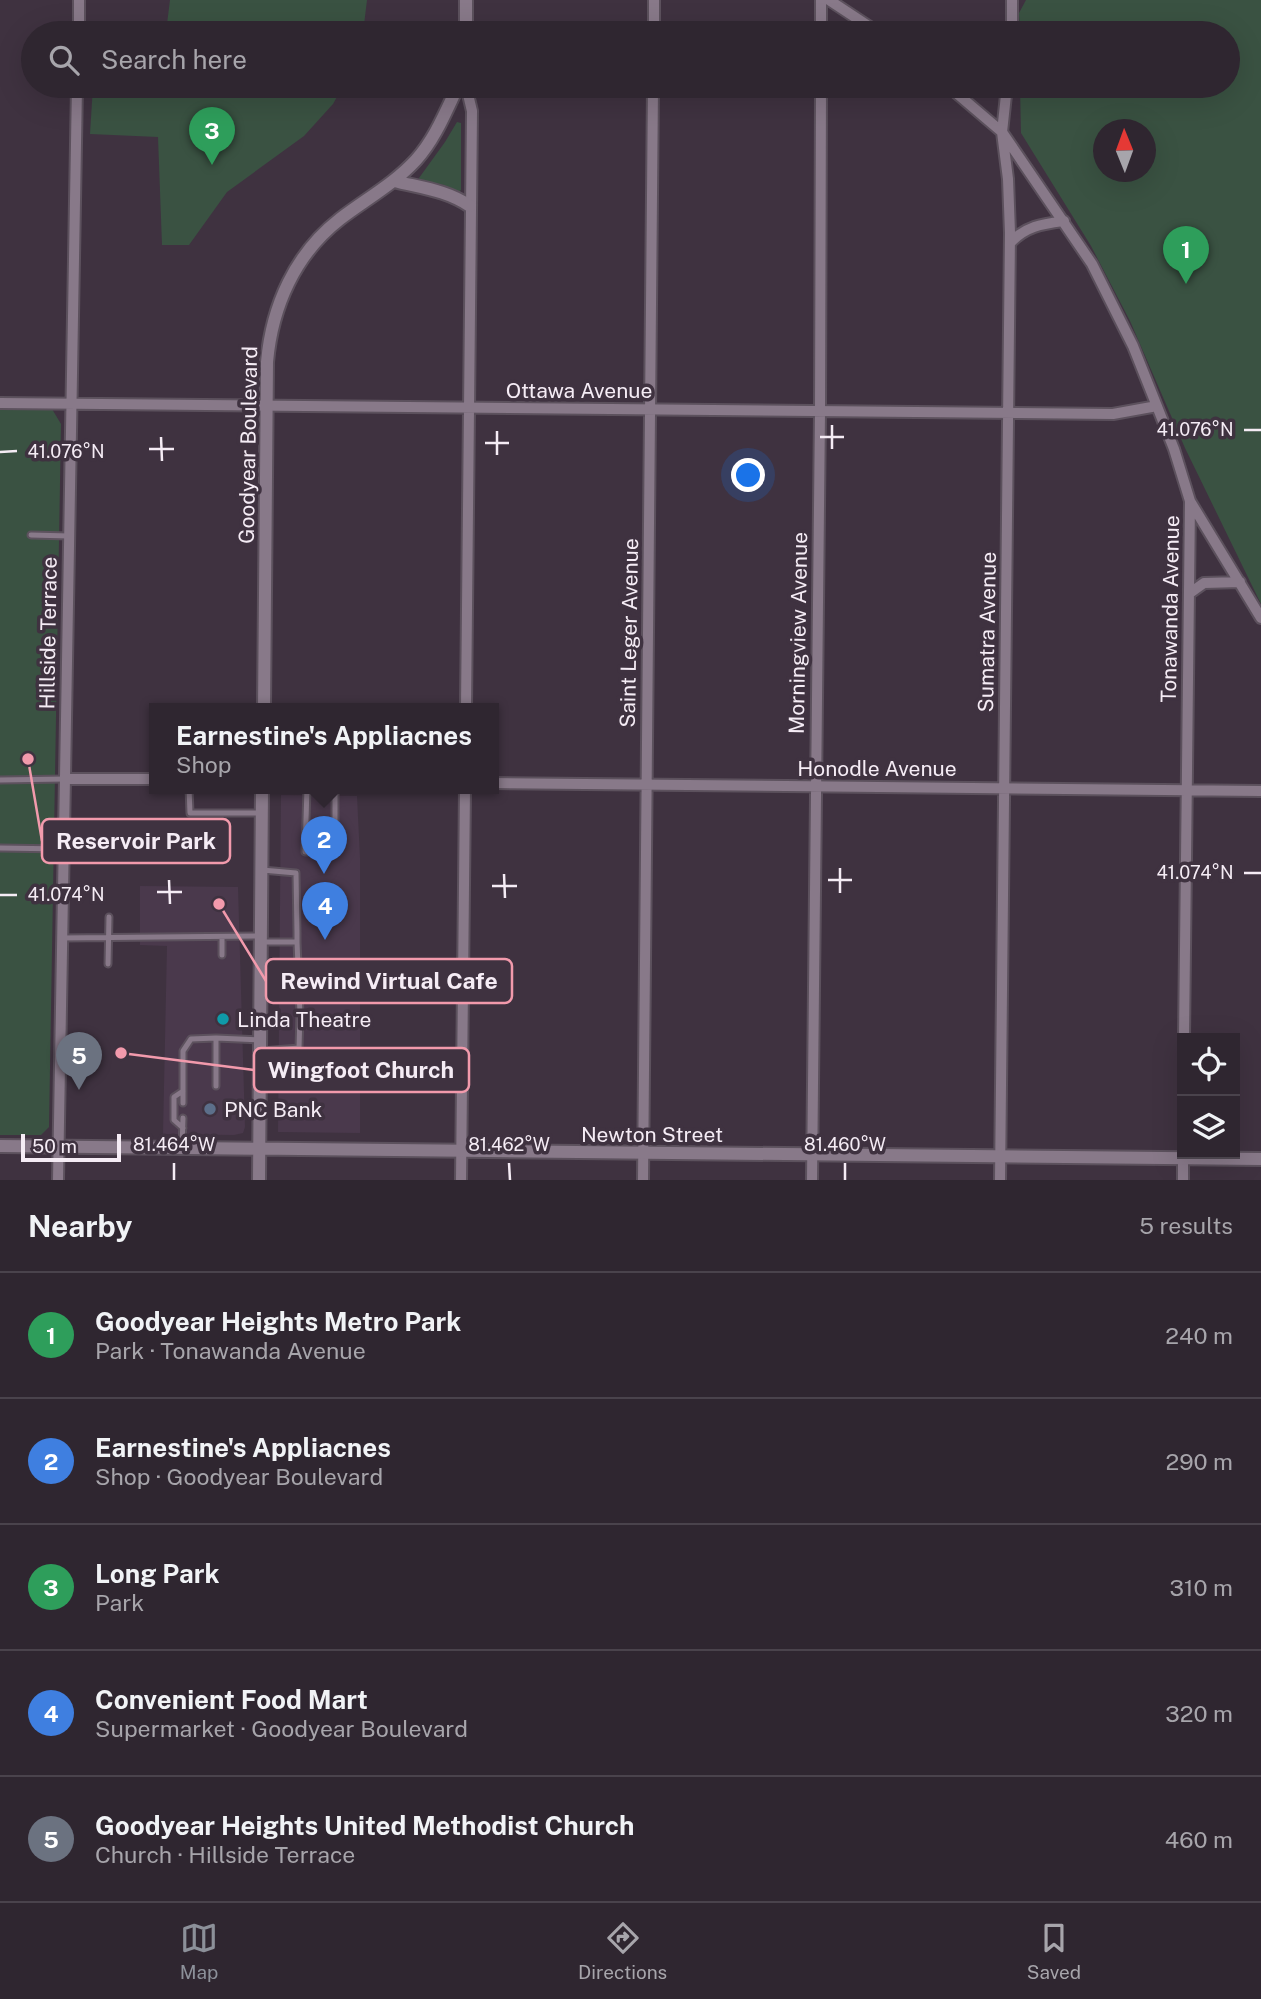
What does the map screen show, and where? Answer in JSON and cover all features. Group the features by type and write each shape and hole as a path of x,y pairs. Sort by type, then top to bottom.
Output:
{"street":[{"path":"79,0 79,21"},
{"path":"466,0 466,21"},
{"path":"654,0 654,21"},
{"path":"821,0 821,21"},
{"path":"829,0 861,21"},
{"path":"1012,0 1012,21"},
{"name":"Hillside Terrace","path":"58,1180 78,98"},
{"name":"Goodyear Boulevard","path":"264,703 267,362 276,310 296,268 311,248 337,221 394,181 417,158 433,137 452,98"},
{"path":"466,703 472,111 469,98"},
{"name":"Saint Leger Avenue","path":"643,1180 653,98"},
{"name":"Morningview Avenue","path":"812,1180 821,98"},
{"name":"Tonawanda Avenue","path":"962,98 1002,132 1064,221 1109,295 1157,406 1191,501 1184,1033"},
{"name":"Sumatra Avenue","path":"1000,1180 1010,243 1008,179 1002,132 1006,98"},
{"path":"394,181 437,189 456,196 470,206"},
{"path":"1010,243 1034,225 1064,221"},
{"name":"Ottawa Avenue","path":"0,403 1113,414 1157,406"},
{"path":"1191,501 1261,618"},
{"path":"1190,593 1204,583 1240,582"},
{"path":"65,779 149,779"},
{"name":"Honodle Avenue","path":"499,783 1261,791"},
{"path":"259,1180 262,794"},
{"path":"461,1180 465,794"},
{"name":"Newton Street","path":"0,1146 1177,1156"},
{"name":"Newton Street","path":"1240,1158 1261,1159"},
{"path":"1182,1180 1183,1159"}],"lane":[{"path":"31,535 69,536"},
{"path":"0,780 65,779"},
{"path":"188,794 190,813 262,813"},
{"path":"307,794 305,852 335,852 335,794"},
{"path":"0,848 64,849"},
{"path":"183,1103 183,1051 191,1039 216,1038 260,1046 299,1048 296,873 262,870"},
{"path":"108,964 109,917"},
{"path":"62,938 222,937 297,942"},
{"path":"222,937 222,955"},
{"path":"261,967 298,969"},
{"path":"216,1038 216,1086"},
{"path":"183,1091 174,1097 174,1120 183,1128"},
{"path":"182,1147 183,1118"}],"shaded area":[{"path":"281,795 357,796 360,858 360,1133 278,1132"},
{"path":"140,886 238,887 245,1127 243,1133 163,1134 167,946 140,945"}],"green space":[{"path":"170,0 367,0 364,21 167,21"},
{"path":"1026,0 1261,0 1261,604 1185,448 1130,321 1091,246 1021,133 1020,98 1240,98 1240,21 1019,21 1019,13"},
{"path":"92,98 336,98 304,136 227,192 189,245 162,245 158,137 90,134"},
{"path":"457,122 461,123 461,190 457,193 444,185 419,178"},
{"path":"0,409 52,409 61,424 49,1127 41,1135 0,1135"}],"place":[{"name":"Long Park","path":"212,165"},
{"name":"Goodyear Heights Metro Park","path":"1186,284"},
{"name":"Reservoir Park","path":"28,759"},
{"name":"Earnestine's Appliacnes","path":"324,874"},
{"name":"Rewind Virtual Cafe","path":"219,904"},
{"name":"Convenient Food Mart","path":"325,940"},
{"name":"Linda Theatre","path":"223,1019"},
{"name":"Wingfoot Church","path":"121,1053"},
{"name":"Goodyear Heights United Methodist Church","path":"79,1090"},
{"name":"PNC Bank","path":"210,1109"}]}
